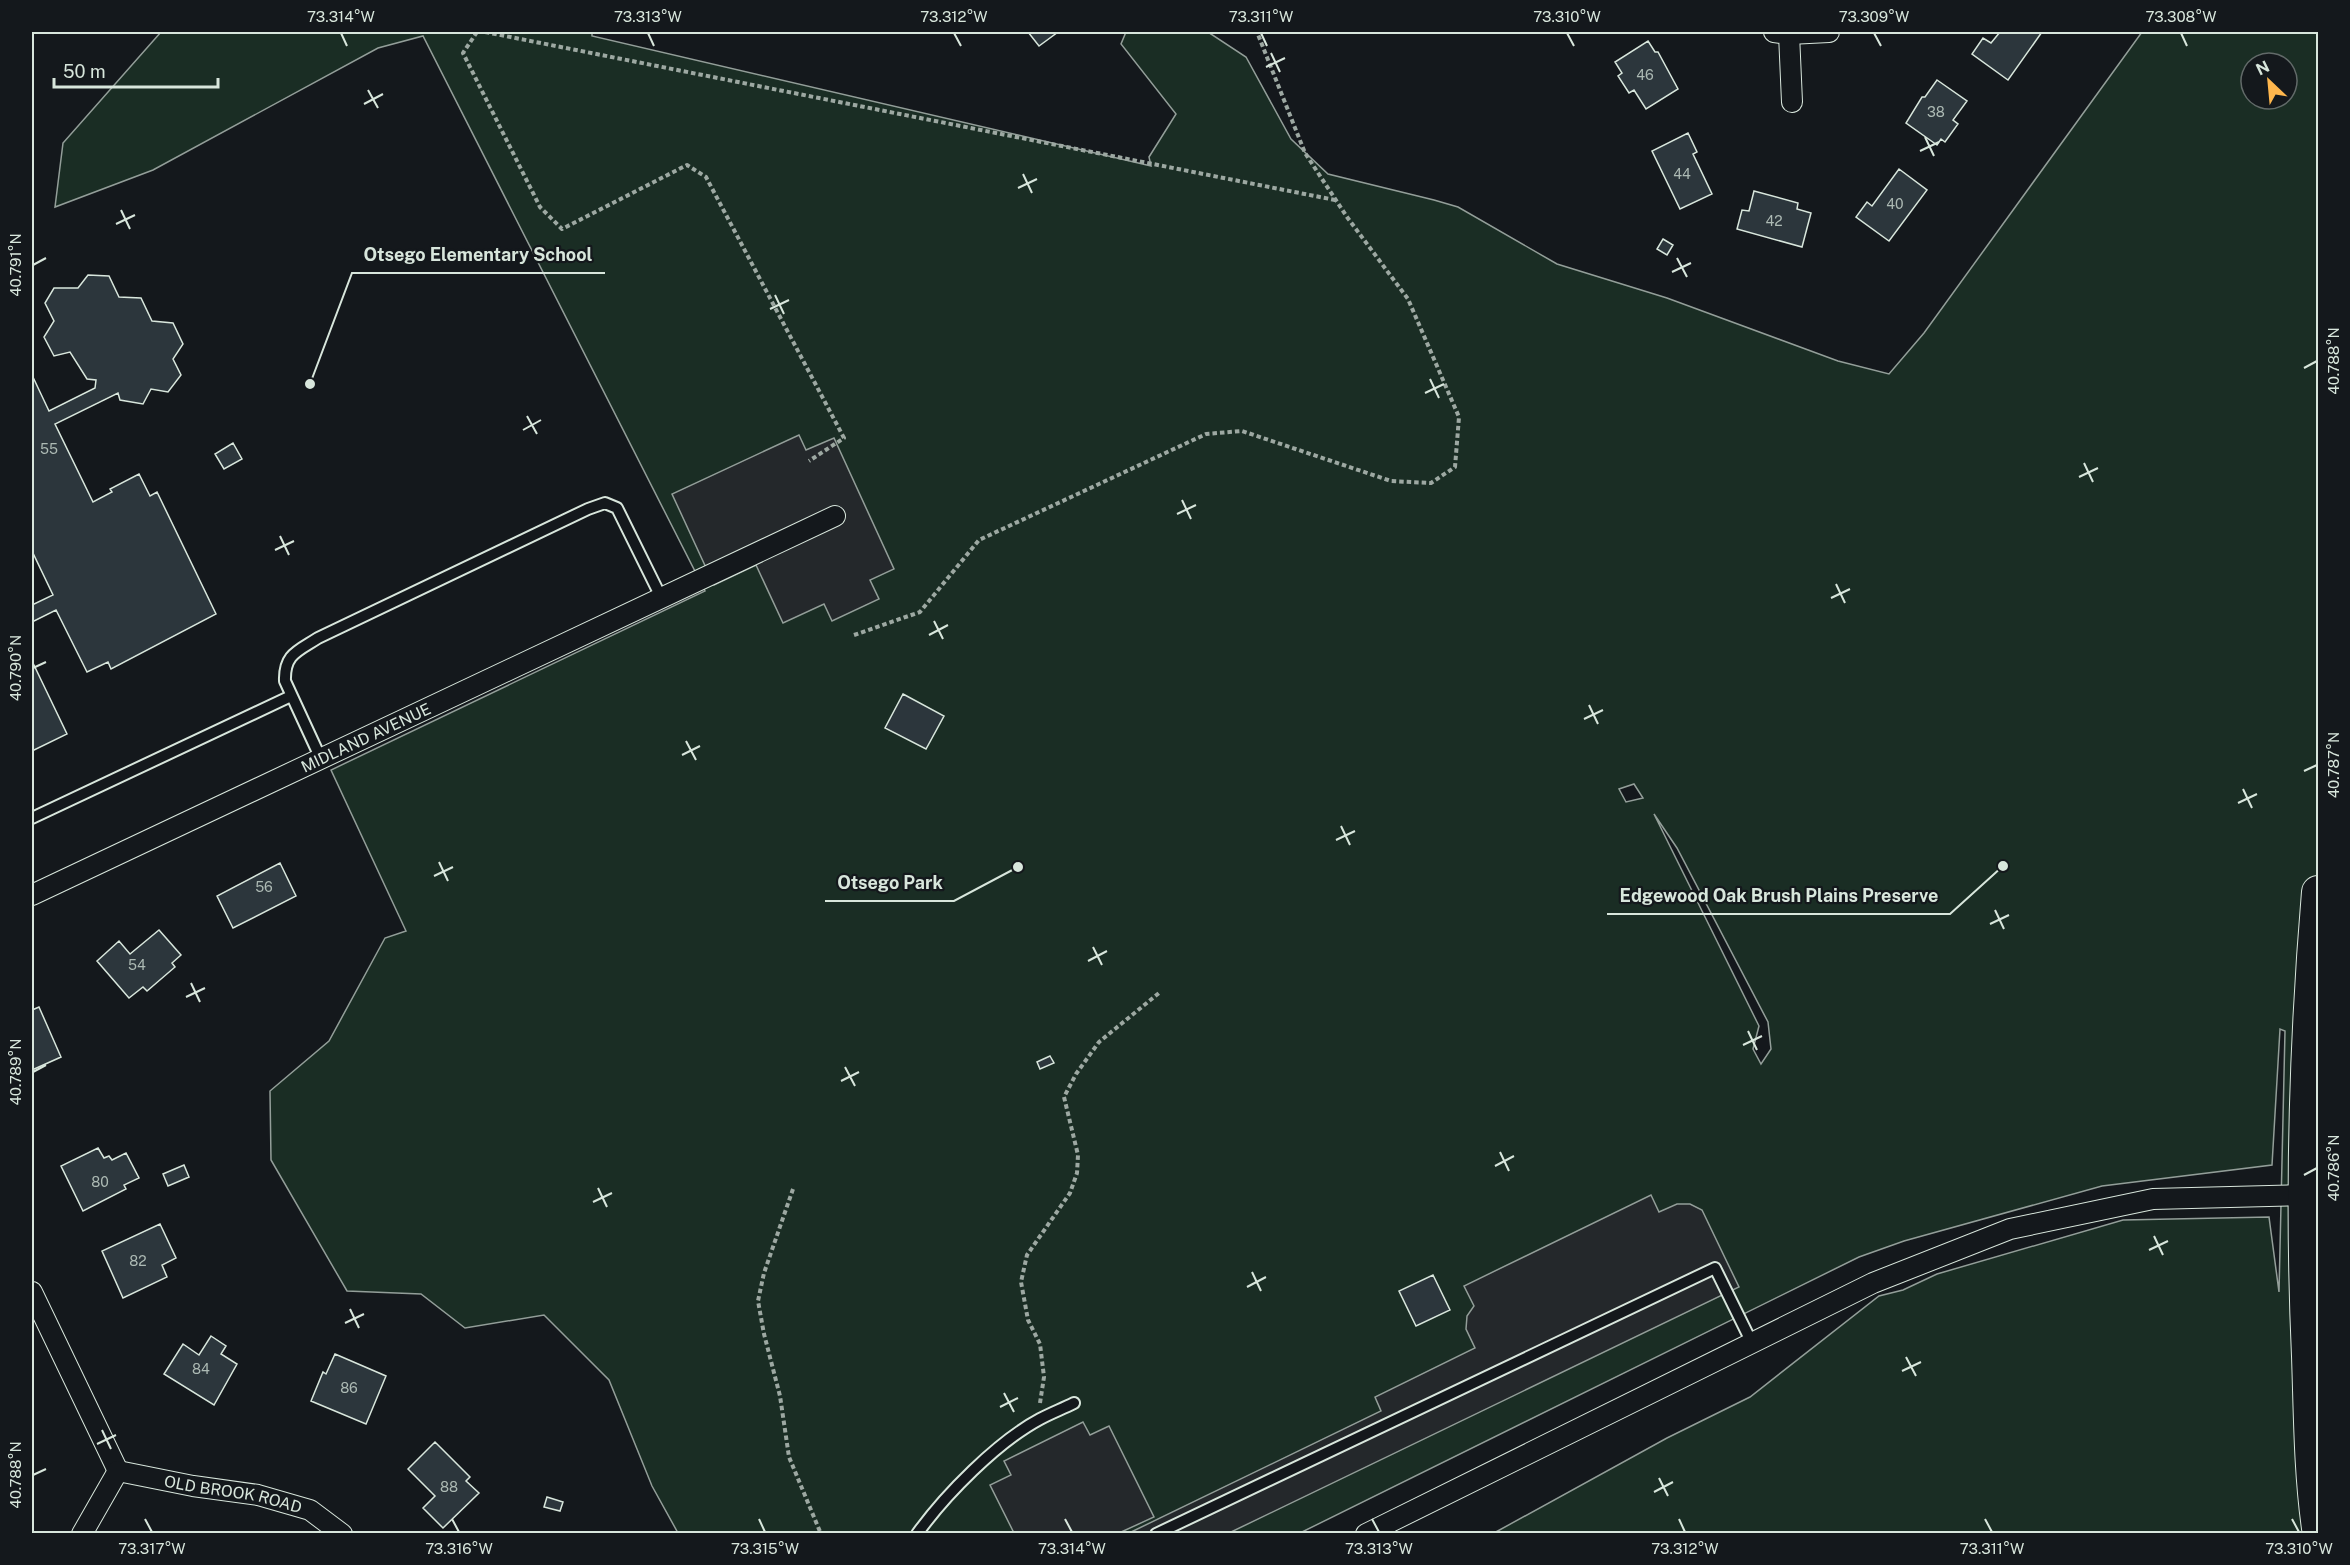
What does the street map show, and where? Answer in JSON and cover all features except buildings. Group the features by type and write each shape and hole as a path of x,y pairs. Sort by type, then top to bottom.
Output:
{"main road":[{"path":"2319,892 2307,1052 2305,1293 2313,1491 2319,1528"}],"street":[{"path":"1792,102 1782,33 1829,32"},
{"name":"MIDLAND AVENUE","path":"32,895 835,516"},
{"path":"1366,1533 1873,1283 2010,1229 2153,1199 2306,1195"},
{"path":"32,1292 118,1471 82,1533"},
{"name":"OLD BROOK ROAD","path":"118,1471 193,1486 258,1495 310,1510 342,1533"}],"lane":[{"path":"321,759 285,681 285,667 291,656 318,638 588,508 605,503 617,508 662,599"},
{"path":"32,818 291,696"},
{"path":"1156,1533 1715,1268 1752,1343"},
{"path":"917,1533 930,1515 999,1447 1030,1426 1074,1403"}],"path":[{"path":"477,32 463,53 540,207 562,229 687,165 706,177 844,438 809,461"},
{"path":"485,32 1336,200"},
{"path":"854,635 920,612 979,540 1206,434 1242,431 1391,481 1431,483 1455,466 1459,417 1408,299 1305,153 1257,32"},
{"path":"1030,1426 1040,1404 1044,1377 1040,1344 1028,1320 1021,1282 1028,1254 1070,1193 1077,1173 1078,1155 1064,1097 1076,1074 1099,1042 1159,993"},
{"path":"793,1189 764,1273 758,1301 780,1396 789,1457 821,1533"}],"green space":[{"path":"161,32 592,32 592,36 1151,166 1149,157 1176,114 1121,44 1126,32 1208,32 1246,57 1291,139 1328,174 1458,207 1557,264 1667,298 1838,361 1889,374 1924,333 2142,32 2318,32 2318,1533 1494,1533 1667,1438 1750,1397 1879,1296 1903,1290 1937,1274 2123,1220 2269,1217 2279,1292 2285,1031 2280,1029 2272,1165 2102,1186 1904,1241 1859,1257 1300,1533 678,1533 652,1486 609,1380 544,1315 465,1328 421,1294 347,1291 271,1160 270,1091 329,1041 385,938 406,931 331,770 705,591 423,36 378,48 153,170 55,207 63,143","holes":["1634,784 1643,798 1626,802 1619,789","1654,814 1677,848 1768,1022 1771,1049 1761,1064 1753,1049 1759,1026"]}],"shaded area":[{"path":"799,435 806,450 834,438 894,569 870,580 879,599 832,621 824,604 783,623 756,565 714,585 672,494"},
{"path":"1651,1195 1659,1212 1677,1204 1690,1204 1702,1210 1739,1287 1229,1533 1127,1534 1381,1411 1375,1397 1475,1348 1466,1329 1467,1316 1474,1306 1464,1286"},
{"path":"1083,1422 1090,1435 1109,1426 1154,1517 1119,1533 1014,1533 990,1485 1011,1475 1004,1461"}],"place":[{"name":"Otsego Elementary School","path":"310,384"},
{"name":"Edgewood Oak Brush Plains Preserve","path":"2003,866"},
{"name":"Otsego Park","path":"1018,867"}]}
